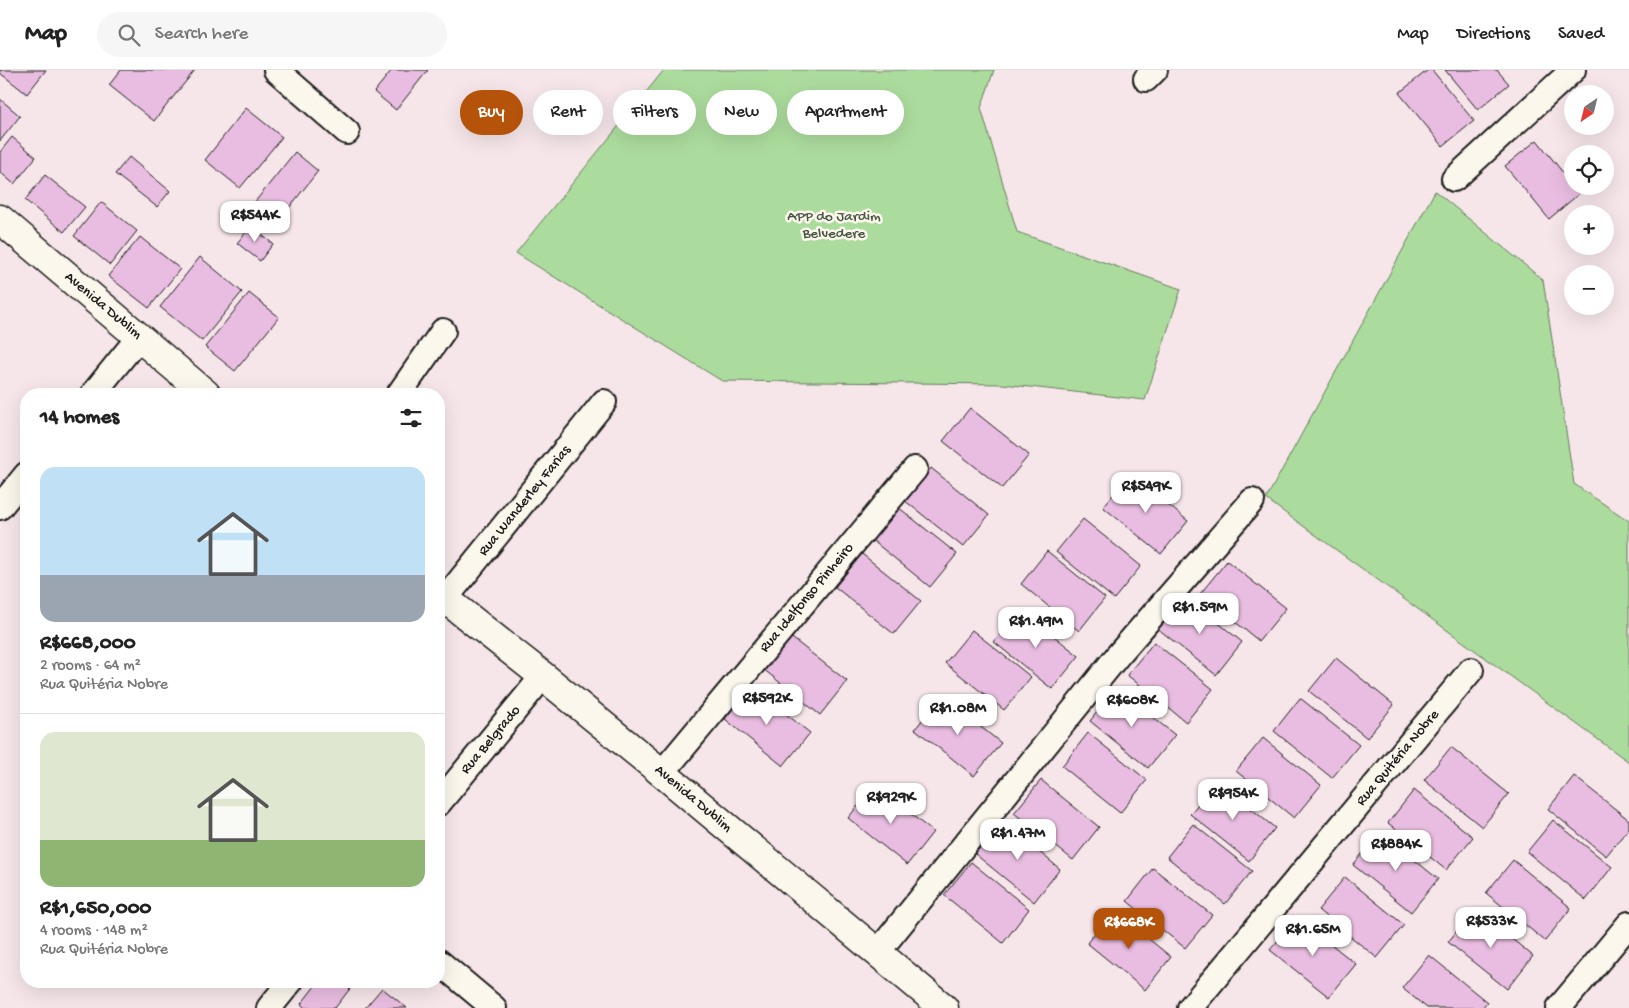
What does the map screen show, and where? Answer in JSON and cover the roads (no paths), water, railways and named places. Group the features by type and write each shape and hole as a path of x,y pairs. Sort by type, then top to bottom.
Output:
{"street":[{"path":"276,70 347,132"},
{"path":"1454,179 1573,70"},
{"name":"Avenida Dublim","path":"0,219 199,388"},
{"path":"403,388 444,332"},
{"path":"98,388 140,337"},
{"name":"Rua Wanderley Farias","path":"445,593 604,402"},
{"name":"Rua Idelfonso Pinheiro","path":"662,773 915,469"},
{"path":"0,506 20,482"},
{"path":"877,953 1119,654 1252,501"},
{"name":"Avenida Dublim","path":"445,599 662,773 944,1008"},
{"name":"Rua Quitéria Nobre","path":"1190,1008 1471,670"},
{"name":"Rua Belgrado","path":"445,796 543,676"},
{"path":"1559,1008 1629,924"},
{"path":"445,967 494,1008"},
{"path":"269,1008 285,988"}],"park label":[{"name":"APP do Jardim Belvedere","path":"834,226"}]}
